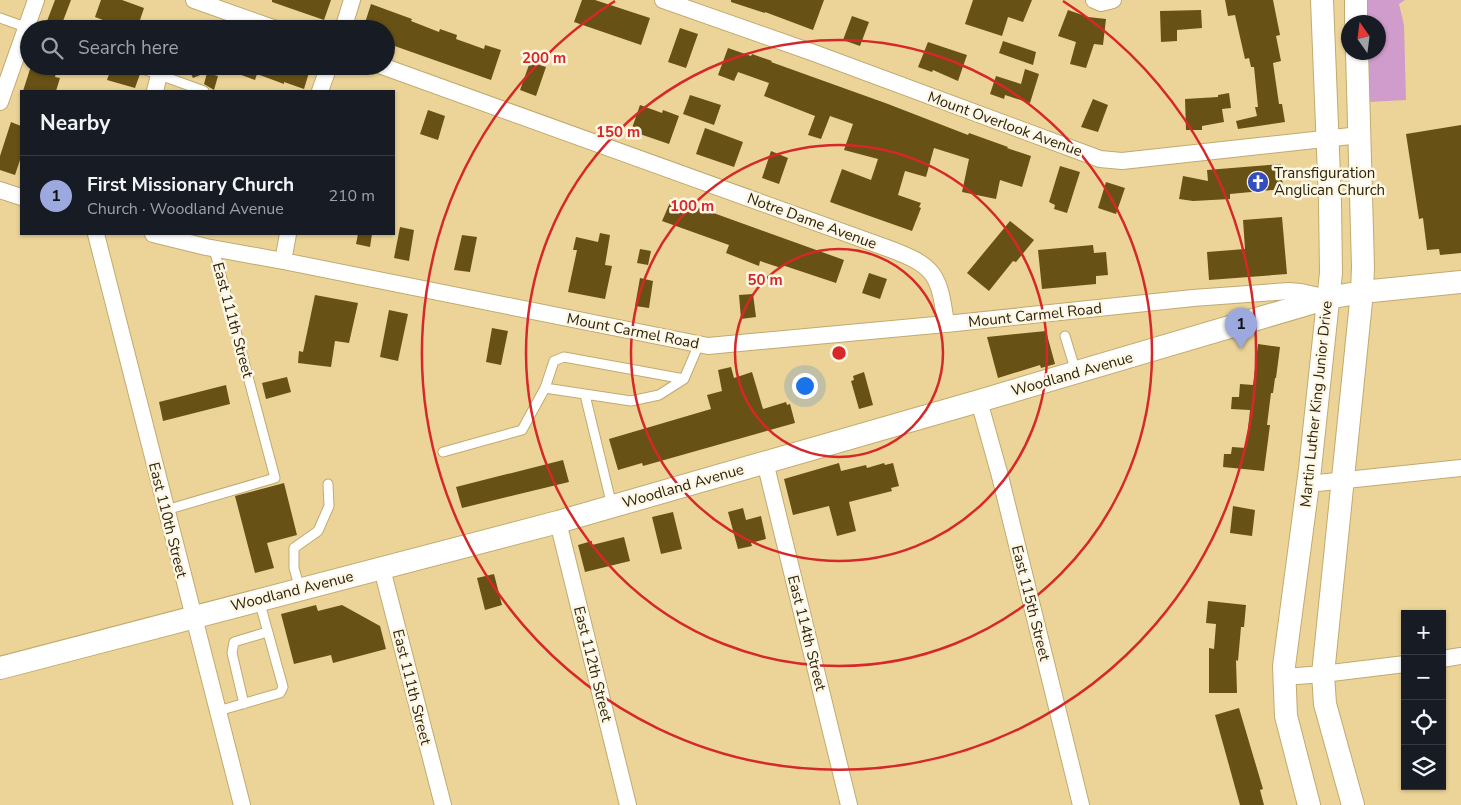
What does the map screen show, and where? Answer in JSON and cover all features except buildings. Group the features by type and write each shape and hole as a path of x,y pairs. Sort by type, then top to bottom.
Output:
{"main road":[{"name":"Martin Luther King Junior Drive","path":"1309,805 1286,716 1284,666 1308,484 1331,273 1322,0"},
{"path":"1356,0 1356,15"},
{"path":"1353,805 1325,704 1323,674 1362,292 1363,267 1357,60"},
{"name":"Woodland Avenue","path":"0,668 558,522 1328,298 1362,292 1461,282"}],"street":[{"path":"31,20 36,0"},
{"path":"194,0 251,20"},
{"path":"345,20 352,0"},
{"name":"Mount Overlook Avenue","path":"663,0 814,53 1100,159 1122,162 1360,136"},
{"path":"1094,0 1101,2 1113,0"},
{"path":"0,102 20,51"},
{"name":"Notre Dame Avenue","path":"395,71 878,244 919,261 929,269 940,288 946,324"},
{"path":"155,90 158,75"},
{"path":"320,90 326,75"},
{"path":"0,190 20,197"},
{"name":"East 110th Street","path":"96,235 242,805"},
{"name":"Mount Carmel Road","path":"157,235 214,249 283,260 708,346 946,324 1193,298 1289,291 1328,298"},
{"path":"283,260 288,235"},
{"name":"East 115th Street","path":"979,401 1000,476 1081,805"},
{"name":"East 114th Street","path":"764,462 849,805"},
{"path":"1308,484 1461,468"},
{"name":"East 112th Street","path":"558,522 628,805"},
{"name":"East 111th Street","path":"382,569 443,805"},
{"path":"1446,658 1461,656"},
{"path":"1284,677 1401,664"}],"lane":[{"path":"0,18 20,25"},
{"path":"158,75 201,90"},
{"name":"East 111th Street","path":"166,510 275,478 214,249"},
{"path":"1065,336 1076,372"},
{"path":"545,388 631,401 658,394 684,379 699,344"},
{"path":"443,452 522,430 545,388 554,362 564,357 684,379"},
{"path":"585,395 612,506"},
{"path":"300,589 294,568 294,548 318,531 329,506 328,484"},
{"path":"218,711 280,693 283,687 258,600"},
{"path":"244,704 232,653 234,642 267,632"}],"shaded area":[{"path":"1365,0 1405,0 1399,4 1404,25 1406,100 1369,102 1367,60 1386,60 1386,15 1366,15"}],"place":[{"name":"Transfiguration Anglican Church","path":"1258,182"},
{"name":"First Missionary Church","path":"1241,349"}]}
